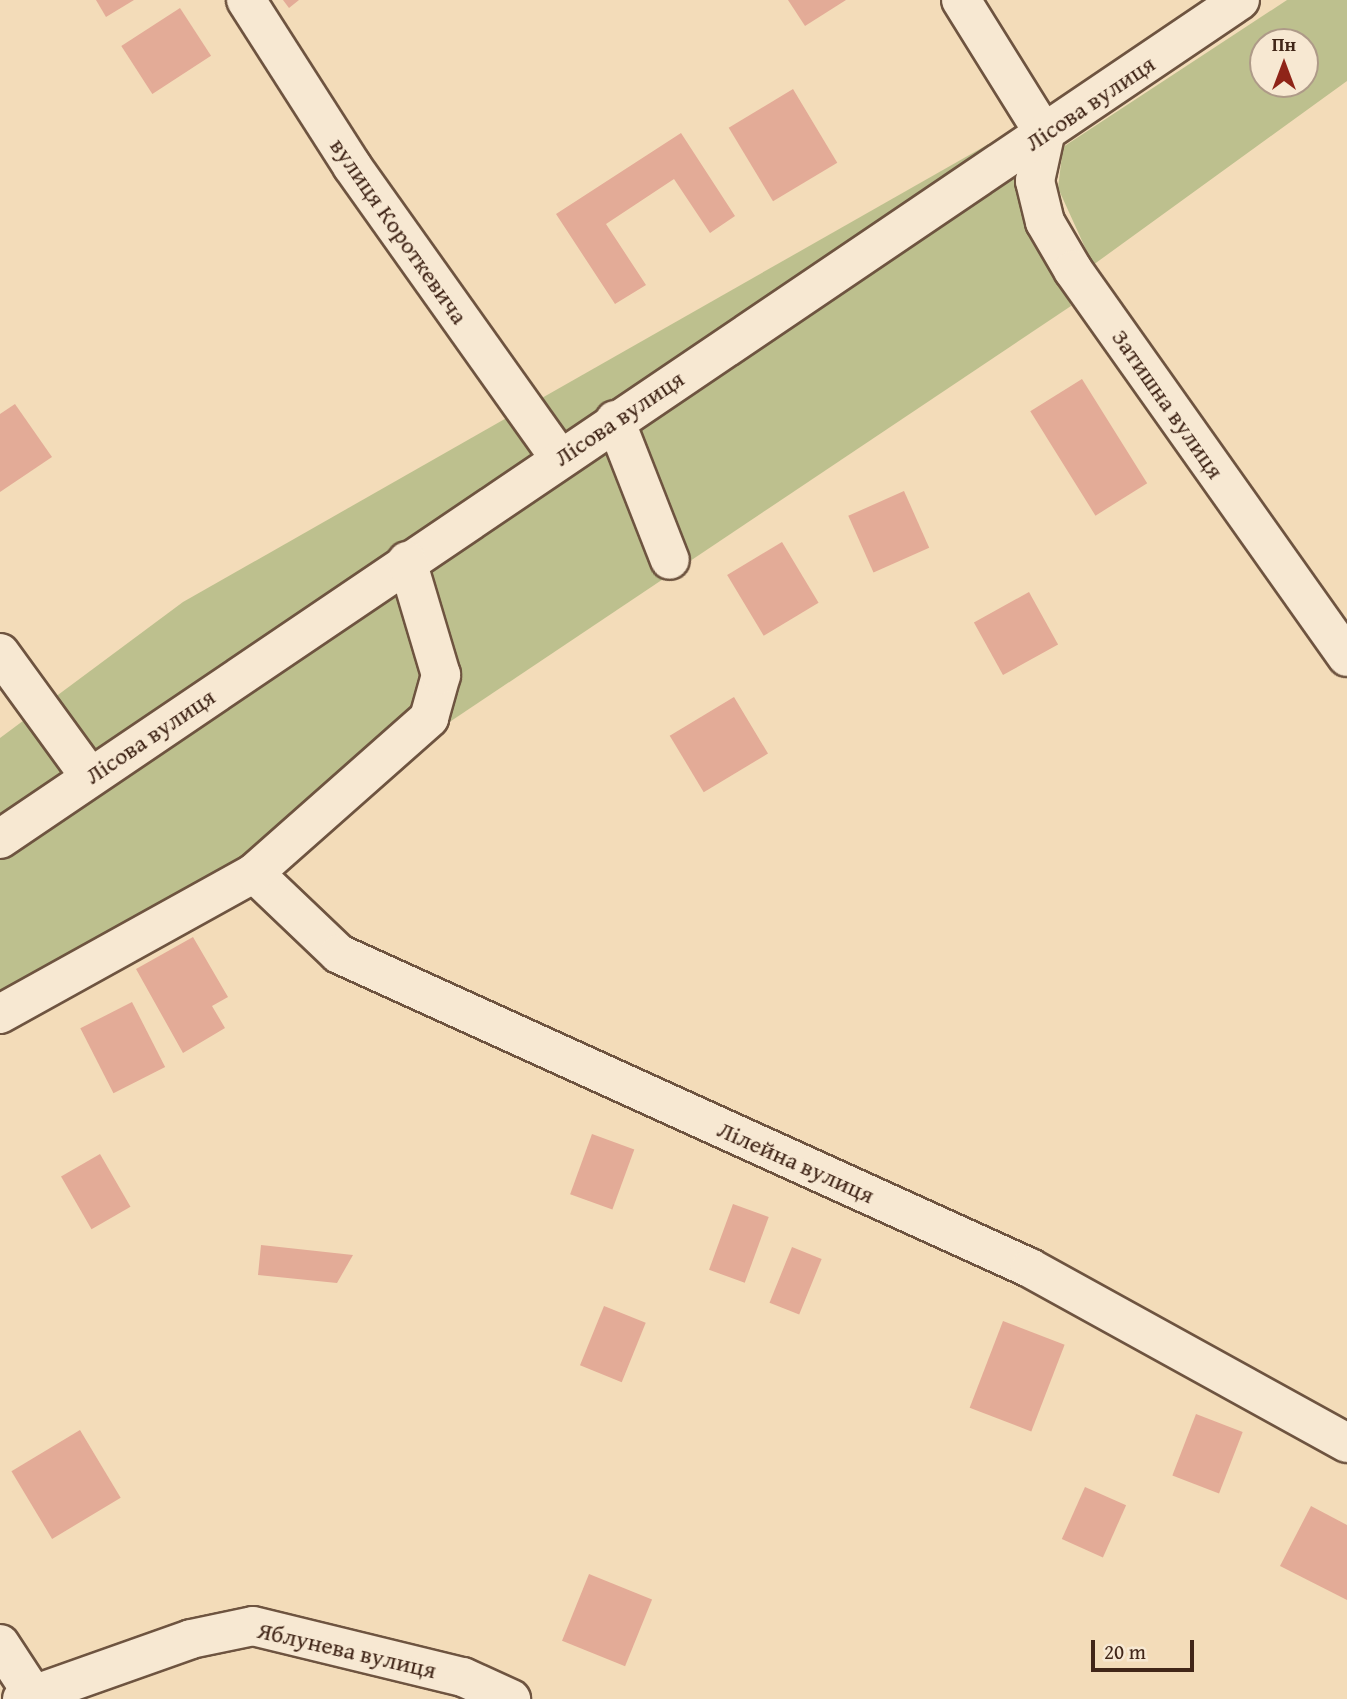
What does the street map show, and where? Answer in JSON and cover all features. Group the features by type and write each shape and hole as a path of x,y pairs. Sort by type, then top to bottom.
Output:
{"street":[{"name":"вулиця Короткевича","path":"246,0 352,166 559,457"},
{"path":"961,0 1045,135"},
{"name":"Лісова вулиця","path":"0,839 559,457 1045,135 1240,0"},
{"name":"Затишна вулиця","path":"1045,135 1035,181 1045,222 1059,246 1347,657"},
{"path":"615,420 670,560"},
{"path":"0,1014 254,873 429,718 441,675 407,561"},
{"path":"0,653 90,777"},
{"name":"Лілейна вулиця","path":"254,873 340,954 1030,1268 1347,1443"},
{"name":"Яблунева вулиця","path":"30,1697 191,1639 253,1626 463,1677 510,1699"},
{"path":"0,1643 30,1697"}],"green space":[{"path":"1287,0 1347,0 1347,81 1093,265 1058,188 1063,147"},
{"path":"1008,133 1071,306 0,1023 0,738 183,602"}],"building":[{"path":"96,0 134,0 106,17"},
{"path":"283,0 299,0 289,8"},
{"path":"788,0 846,0 805,26"},
{"path":"180,8 211,56 152,94 121,46"},
{"path":"793,89 837,163 773,201 729,128"},
{"path":"681,133 735,216 710,233 674,179 606,224 646,285 615,304 556,214"},
{"path":"1082,379 1147,483 1095,516 1030,411"},
{"path":"15,404 52,457 0,492 0,414"},
{"path":"904,491 929,548 873,572 848,516"},
{"path":"782,542 819,603 764,636 727,575"},
{"path":"1029,592 1058,644 1003,675 974,623"},
{"path":"734,697 768,754 704,792 670,736"},
{"path":"193,937 228,997 212,1006 225,1028 183,1053 136,969"},
{"path":"132,1002 165,1067 113,1093 80,1028"},
{"path":"592,1134 634,1149 612,1210 570,1194"},
{"path":"100,1154 130,1207 92,1229 61,1176"},
{"path":"733,1204 769,1217 745,1283 709,1270"},
{"path":"261,1245 353,1255 337,1283 258,1275"},
{"path":"792,1247 822,1259 799,1315 770,1303"},
{"path":"604,1306 646,1323 622,1382 580,1365"},
{"path":"1003,1321 1065,1345 1031,1431 970,1408"},
{"path":"1196,1414 1243,1432 1219,1494 1172,1476"},
{"path":"80,1430 121,1498 52,1539 11,1471"},
{"path":"1085,1487 1126,1505 1103,1557 1062,1539"},
{"path":"1311,1506 1347,1525 1347,1600 1280,1566"},
{"path":"589,1574 652,1599 625,1666 562,1641"}]}
